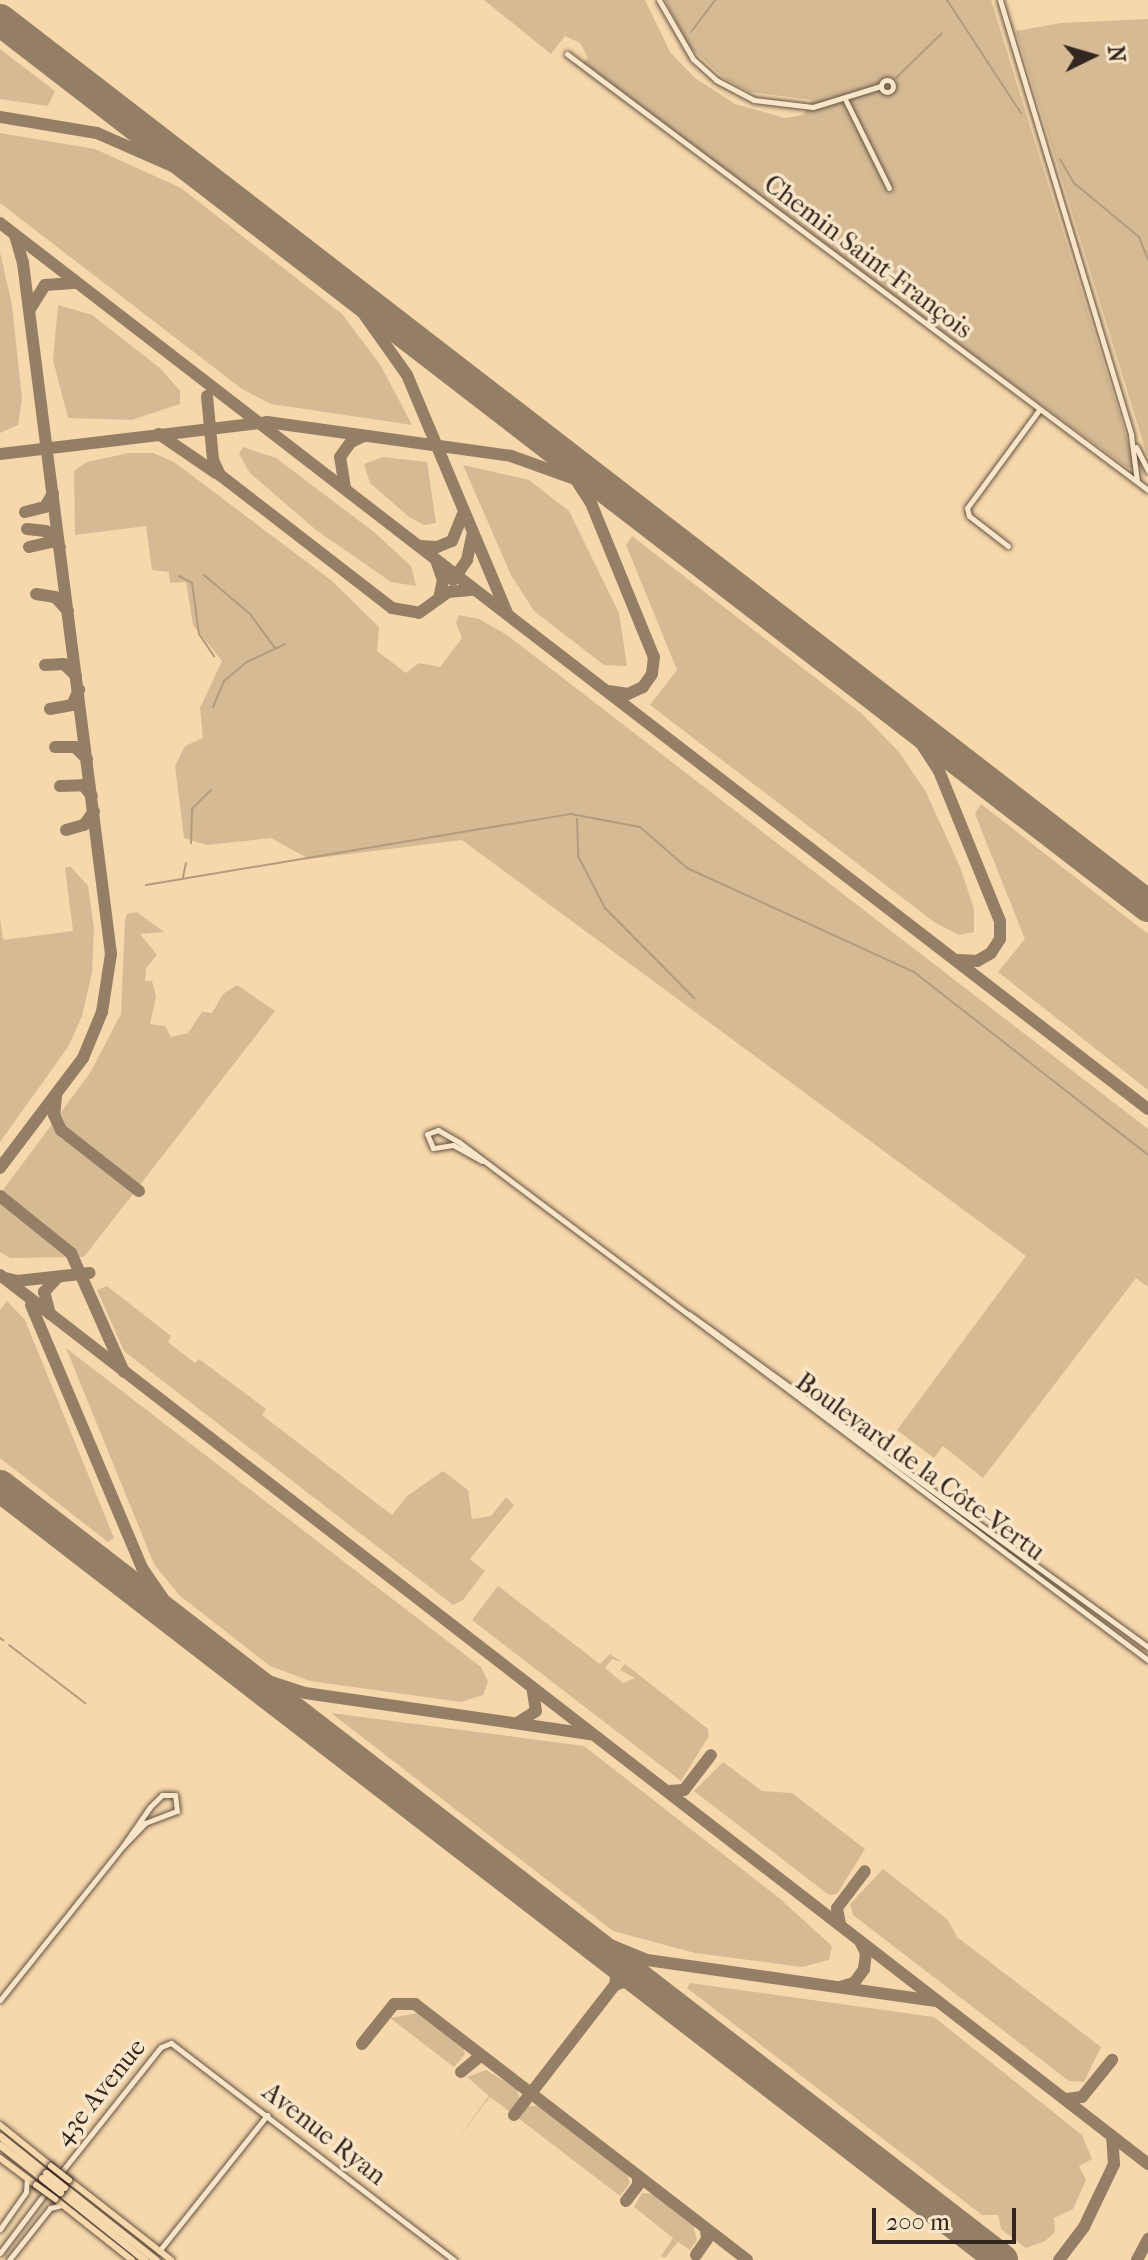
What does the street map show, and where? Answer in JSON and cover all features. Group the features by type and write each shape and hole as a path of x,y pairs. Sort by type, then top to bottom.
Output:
{"highway":[{"path":"0,2136 145,2260"},
{"path":"0,2146 44,2175"},
{"path":"62,2190 156,2260"}],"main road":[{"path":"0,2125 44,2175 62,2190 171,2260"},
{"path":"0,2158 27,2177 44,2175"},
{"path":"62,2190 62,2205 132,2260"}],"street":[{"path":"659,0 693,59 725,86 781,106 846,101 881,86"},
{"path":"1000,0 1131,435 1148,471"},
{"name":"Chemin Saint-François","path":"567,54 1148,490"},
{"path":"846,101 889,188"},
{"path":"1008,546 969,516 967,508 1039,410"},
{"path":"1131,435 1137,481"},
{"name":"Boulevard de la Côte-Vertu","path":"482,1161 456,1146 433,1148 427,1134 440,1131 482,1161 1148,1660"},
{"name":"Boulevard de la Côte-Vertu","path":"672,1303 773,1370 1148,1647"},
{"path":"0,2000 123,1846 150,1807 162,1795 175,1795 175,1813 145,1823 123,1846"},
{"name":"Avenue Ryan","path":"169,2042 454,2260"},
{"name":"43e Avenue","path":"63,2170 169,2042"},
{"path":"159,2251 267,2115"},
{"path":"0,2229 25,2193 27,2177"},
{"path":"0,2253 43,2196"},
{"path":"9,2260 50,2208 62,2205"}],"shaded area":[{"path":"484,0 645,0 670,52 695,78 735,104 785,118 803,115 812,100 750,92 725,79 689,46 665,0 991,0 1136,468 1128,468 579,66 588,58 580,43 565,36 551,54"},
{"path":"1148,19 1148,458 1016,31 1061,23"},
{"path":"0,49 55,91 48,106 0,99"},
{"path":"0,133 95,149 181,188 342,314 381,366 412,425 271,404 242,389 0,203"},
{"path":"0,252 12,305 22,398 18,425 0,433"},
{"path":"58,305 92,315 160,368 180,391 180,404 131,420 68,418 53,360"},
{"path":"243,447 276,458 374,532 411,566 416,586 391,582 316,530 250,473 239,454"},
{"path":"129,453 153,453 174,462 332,581 379,627 377,651 406,673 419,663 440,667 462,638 456,623 459,615 479,619 507,635 1148,1129 1148,1287 1136,1278 983,1478 943,1446 934,1458 897,1430 1026,1256 462,840 309,859 271,838 207,845 184,838 175,766 185,746 203,738 200,708 222,661 193,625 186,582 170,583 169,572 152,570 146,526 75,535 74,471 87,462"},
{"path":"383,457 427,462 436,523 424,525 409,517 370,483 364,464"},
{"path":"463,465 529,480 569,511 619,613 627,666 604,665 534,611 511,575"},
{"path":"632,536 861,713 899,752 926,792 960,867 974,909 974,932 959,935 934,922 650,705 677,670 626,545"},
{"path":"981,804 1148,934 1148,1090 998,972 1025,939 975,814"},
{"path":"70,866 88,886 94,928 92,973 82,1016 68,1047 0,1142 0,918 3,940 73,931 65,868"},
{"path":"137,912 164,932 140,934 157,955 146,968 145,981 152,981 156,997 150,1024 165,1026 171,1037 188,1033 202,1012 212,1013 223,994 237,985 275,1011 84,1257 10,1258 0,1252 0,1194 90,1073 121,1014 125,920 127,914"},
{"path":"107,1286 171,1336 168,1342 195,1363 199,1359 266,1409 262,1415 392,1515 407,1496 443,1471 468,1490 472,1519 491,1516 506,1497 514,1505 470,1559 485,1571 463,1600 453,1605 124,1351 97,1290"},
{"path":"7,1301 25,1320 114,1538 108,1542 0,1458 0,1310"},
{"path":"66,1348 481,1667 488,1682 483,1695 461,1702 310,1681 270,1666 179,1595 154,1564"},
{"path":"498,1586 600,1664 610,1654 622,1662 612,1659 605,1668 623,1683 635,1678 620,1670 625,1664 708,1729 709,1736 681,1781 472,1620"},
{"path":"331,1713 584,1746 779,1898 832,1946 829,1960 802,1967 695,1953 613,1931"},
{"path":"723,1762 762,1791 792,1793 865,1849 837,1894 829,1895 694,1791"},
{"path":"883,1869 948,1920 957,1937 1101,2047 1084,2082 1069,2081 853,1915 850,1904"},
{"path":"690,1983 934,2017 1082,2135 1092,2159 1079,2166 1086,2180 1073,2209 1054,2218 1055,2232 1045,2241 1026,2248 1001,2229 998,2215 982,2215 687,1988"},
{"path":"418,2013 463,2047 465,2054 454,2067 390,2018"},
{"path":"486,2070 516,2088 520,2099 509,2111 490,2097 455,2142 489,2096 467,2077"},
{"path":"528,2106 539,2106 627,2174 630,2183 620,2196 518,2118"},
{"path":"642,2193 652,2194 693,2225 697,2240 690,2250 678,2242 665,2258 661,2256 673,2238 634,2207"}],"waterway":[{"path":"691,32 715,0"},
{"path":"947,0 1021,113"},
{"path":"896,78 942,33"},
{"path":"1060,159 1074,183 1139,237 1148,259"},
{"path":"204,575 250,614 275,648"},
{"path":"179,576 192,583 199,634 214,656"},
{"path":"213,707 224,681 247,662 285,644"},
{"path":"191,843 192,809 211,790"},
{"path":"146,885 571,814 640,827 687,868 914,972 1148,1155"},
{"path":"577,819 578,856 605,908 694,998"},
{"path":"183,877 186,863"},
{"path":"9,1645 85,1703"}],"taxiway":[{"path":"0,117 97,133 211,183"},
{"path":"0,223 1148,1109"},
{"path":"0,1168 83,1058 102,1012 111,954 23,263 15,235"},
{"path":"310,259 356,303 407,375 507,613"},
{"path":"30,309 45,285 76,283"},
{"path":"207,396 213,460 220,475 392,608 419,613 448,592 473,590"},
{"path":"0,454 267,422 511,456 589,484 648,520"},
{"path":"535,433 565,463 591,503 654,657 652,674 643,687 628,694 610,691"},
{"path":"159,434 216,473"},
{"path":"345,488 340,457 351,442 364,436"},
{"path":"25,512 45,507 53,493"},
{"path":"420,546 437,547 452,541 464,512"},
{"path":"27,529 46,531 60,547"},
{"path":"29,547 50,542 57,531"},
{"path":"453,580 467,560 472,536"},
{"path":"436,560 443,580 439,599"},
{"path":"36,594 55,597 68,611"},
{"path":"45,665 64,664 76,676"},
{"path":"50,709 72,705 79,690"},
{"path":"885,703 913,731 939,771 1000,921 1000,939 991,953 977,961 958,960"},
{"path":"55,747 75,747 87,759"},
{"path":"60,786 83,785 92,796"},
{"path":"66,830 84,825 94,811"},
{"path":"56,1097 54,1115 61,1130 139,1191"},
{"path":"0,1196 71,1253 124,1372"},
{"path":"5,1278 17,1281 90,1273"},
{"path":"0,1275 1148,2164"},
{"path":"50,1314 44,1292 58,1277"},
{"path":"31,1305 142,1568 171,1610 213,1649 262,1679 305,1693 591,1734"},
{"path":"517,1723 536,1711 532,1687"},
{"path":"669,1791 684,1790 711,1755"},
{"path":"840,1924 837,1908 865,1871"},
{"path":"519,1887 586,1935 647,1960 936,2001"},
{"path":"840,1987 854,1983 864,1969 866,1953 860,1941"},
{"path":"514,2115 615,1985 617,1971 610,1958"},
{"path":"615,1985 629,1980 645,1984"},
{"path":"362,2044 394,2004 415,2004 747,2260"},
{"path":"461,2072 481,2055"},
{"path":"1067,2099 1082,2097 1112,2060"},
{"path":"1059,2260 1084,2227 1114,2164 1112,2136"},
{"path":"626,2201 638,2185 638,2176"},
{"path":"696,2255 707,2239 706,2229"},
{"path":"971,2237 1006,2260"},
{"path":"1137,2260 1148,2239"}],"runway":[{"path":"0,20 1148,906"},
{"path":"0,1486 1002,2260"}]}
